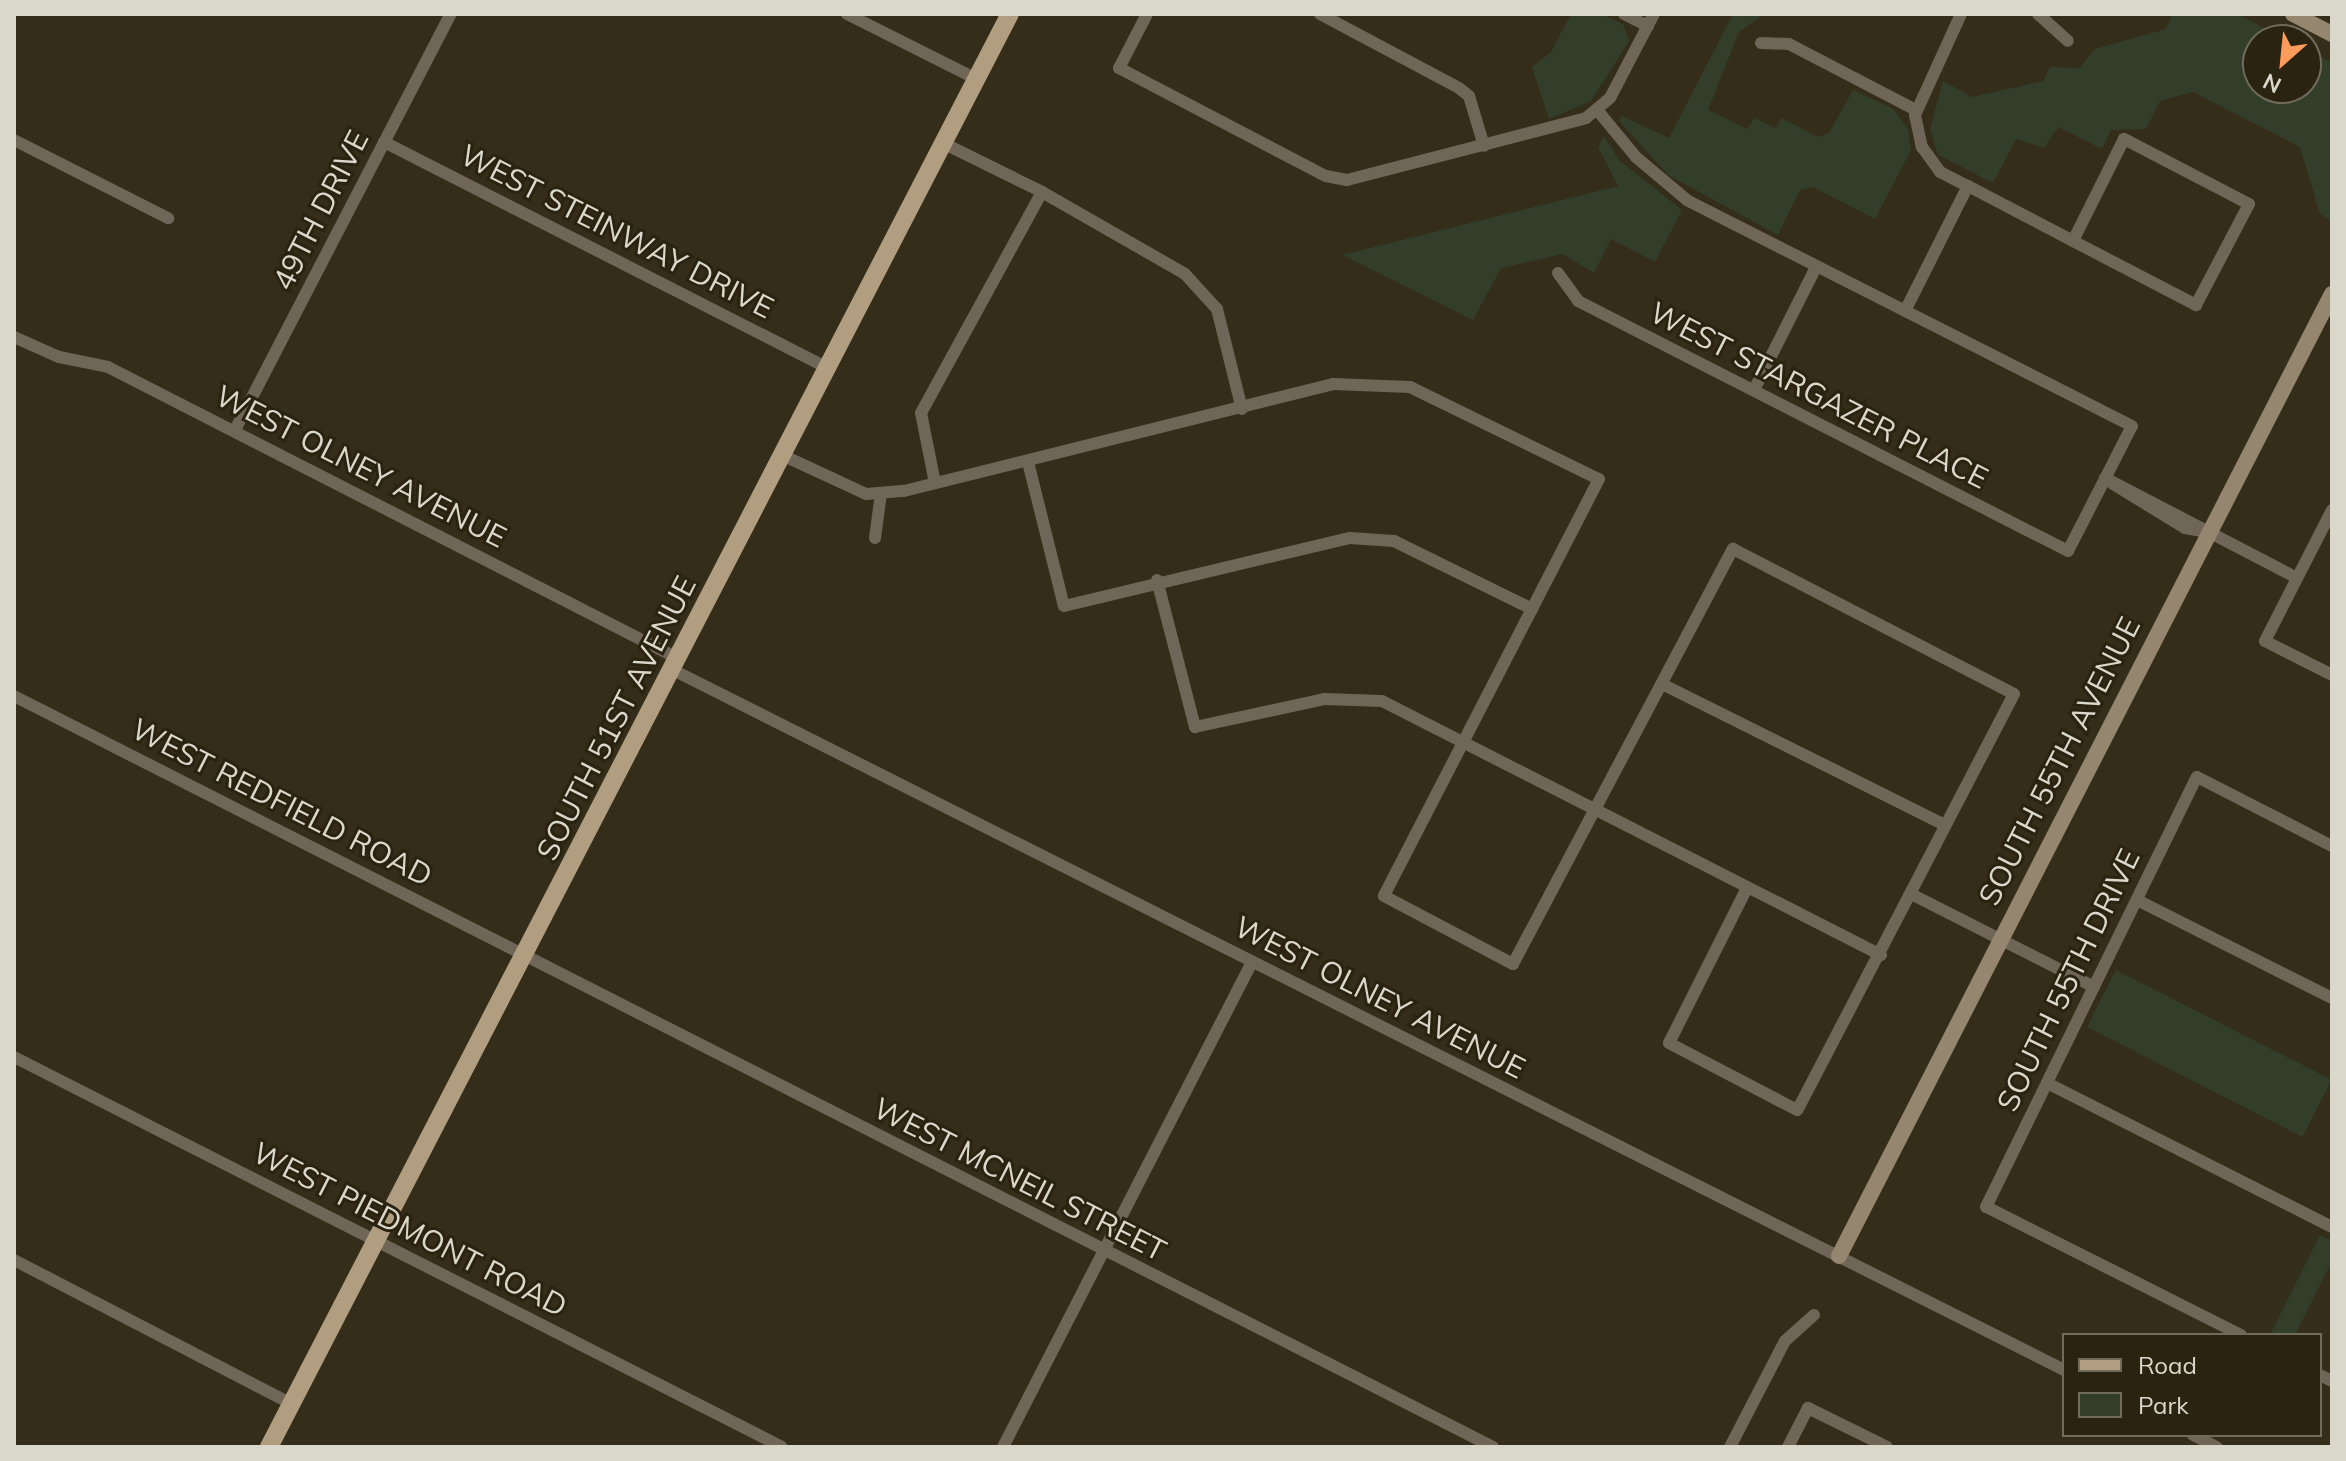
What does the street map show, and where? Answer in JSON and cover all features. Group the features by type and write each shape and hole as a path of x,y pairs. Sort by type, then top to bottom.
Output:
{"main road":[{"name":"SOUTH 51ST AVENUE","path":"269,1447 1010,14"}],"street":[{"name":"49TH DRIVE","path":"235,430 451,14"},
{"path":"847,14 976,79"},
{"path":"1147,14 1119,68 1326,176 1347,180 1484,146 1598,111 1651,20 1624,14"},
{"path":"1320,14 1469,96 1484,146"},
{"path":"1961,14 1916,110 1929,160 1968,186 2073,241 2196,305 2249,204 2124,139 2073,241"},
{"path":"2038,14 2068,41"},
{"path":"2293,14 2332,34"},
{"path":"1761,43 1789,44 1916,110"},
{"path":"1598,111 1677,193 1816,267 2132,426 2105,478 2185,528 2208,532 2297,578"},
{"path":"14,140 168,218"},
{"name":"WEST STEINWAY DRIVE","path":"384,142 826,367"},
{"path":"943,143 1042,192 1185,274 1217,309 1242,409"},
{"path":"1905,311 1968,186"},
{"path":"935,483 921,413 1042,192"},
{"path":"1754,390 1816,267"},
{"name":"WEST STARGAZER PLACE","path":"1558,273 1578,301 2068,551 2105,478"},
{"name":"SOUTH 55TH AVENUE","path":"1839,1256 1999,938 2332,294"},
{"name":"WEST OLNEY AVENUE","path":"14,337 59,357 108,367 235,430 676,664 1252,962 2062,1369"},
{"path":"782,455 866,494 881,493 1028,462 1333,384 1410,387 1599,479 1384,896 1513,964 1664,685 1733,549 2014,694 1945,825 1913,895 1797,1110 1669,1043 1747,888"},
{"path":"1028,462 1064,606 1157,580 1350,538 1394,541 1532,609"},
{"path":"875,538 881,493"},
{"path":"2332,510 2265,641 2332,675"},
{"path":"1157,580 1195,727 1324,699 1382,701 1881,955"},
{"path":"1664,685 1945,825"},
{"name":"WEST REDFIELD ROAD","path":"14,696 526,954"},
{"name":"SOUTH 55TH DRIVE","path":"2237,1333 1986,1207 2197,777 2332,846"},
{"path":"1913,895 2094,987"},
{"path":"2137,900 2332,998"},
{"name":"WEST MCNEIL STREET","path":"526,954 1105,1252 1493,1447"},
{"path":"1003,1447 1252,962"},
{"name":"WEST PIEDMONT ROAD","path":"14,1057 782,1447"},
{"path":"2047,1083 2332,1227"},
{"path":"14,1260 292,1404"},
{"path":"1730,1447 1785,1341 1814,1315"},
{"path":"1788,1447 1808,1408 1887,1447"}],"green space":[{"path":"1571,14 1601,14 1623,24 1629,41 1591,101 1549,119 1532,67 1551,52"},
{"path":"1733,14 1764,14 1739,32 1708,110 1747,129 1754,118 1776,128 1781,118 1818,137 1829,133 1853,90 1892,108 1908,128 1911,150 1875,219 1813,187 1800,190 1778,235 1668,175 1619,121 1622,116 1669,138"},
{"path":"2172,14 2237,14 2256,24 2242,24 2242,104 2322,104 2322,58 2332,63 2332,222 2320,214 2300,147 2193,92 2160,101 2146,129 2111,130 2102,149 2058,127 2044,148 2016,139 1993,183 1938,155 1930,129 1943,81 1972,97 2043,81 2050,67 2079,68 2095,49 2166,29"},
{"path":"1604,136 1619,160 1682,210 1655,262 1611,239 1594,273 1563,254 1501,268 1473,320 1342,255 1618,186 1598,147"},
{"path":"2116,970 2332,1080 2303,1137 2087,1027"},
{"path":"2320,1235 2332,1241 2332,1261 2296,1333 2271,1333"}]}
